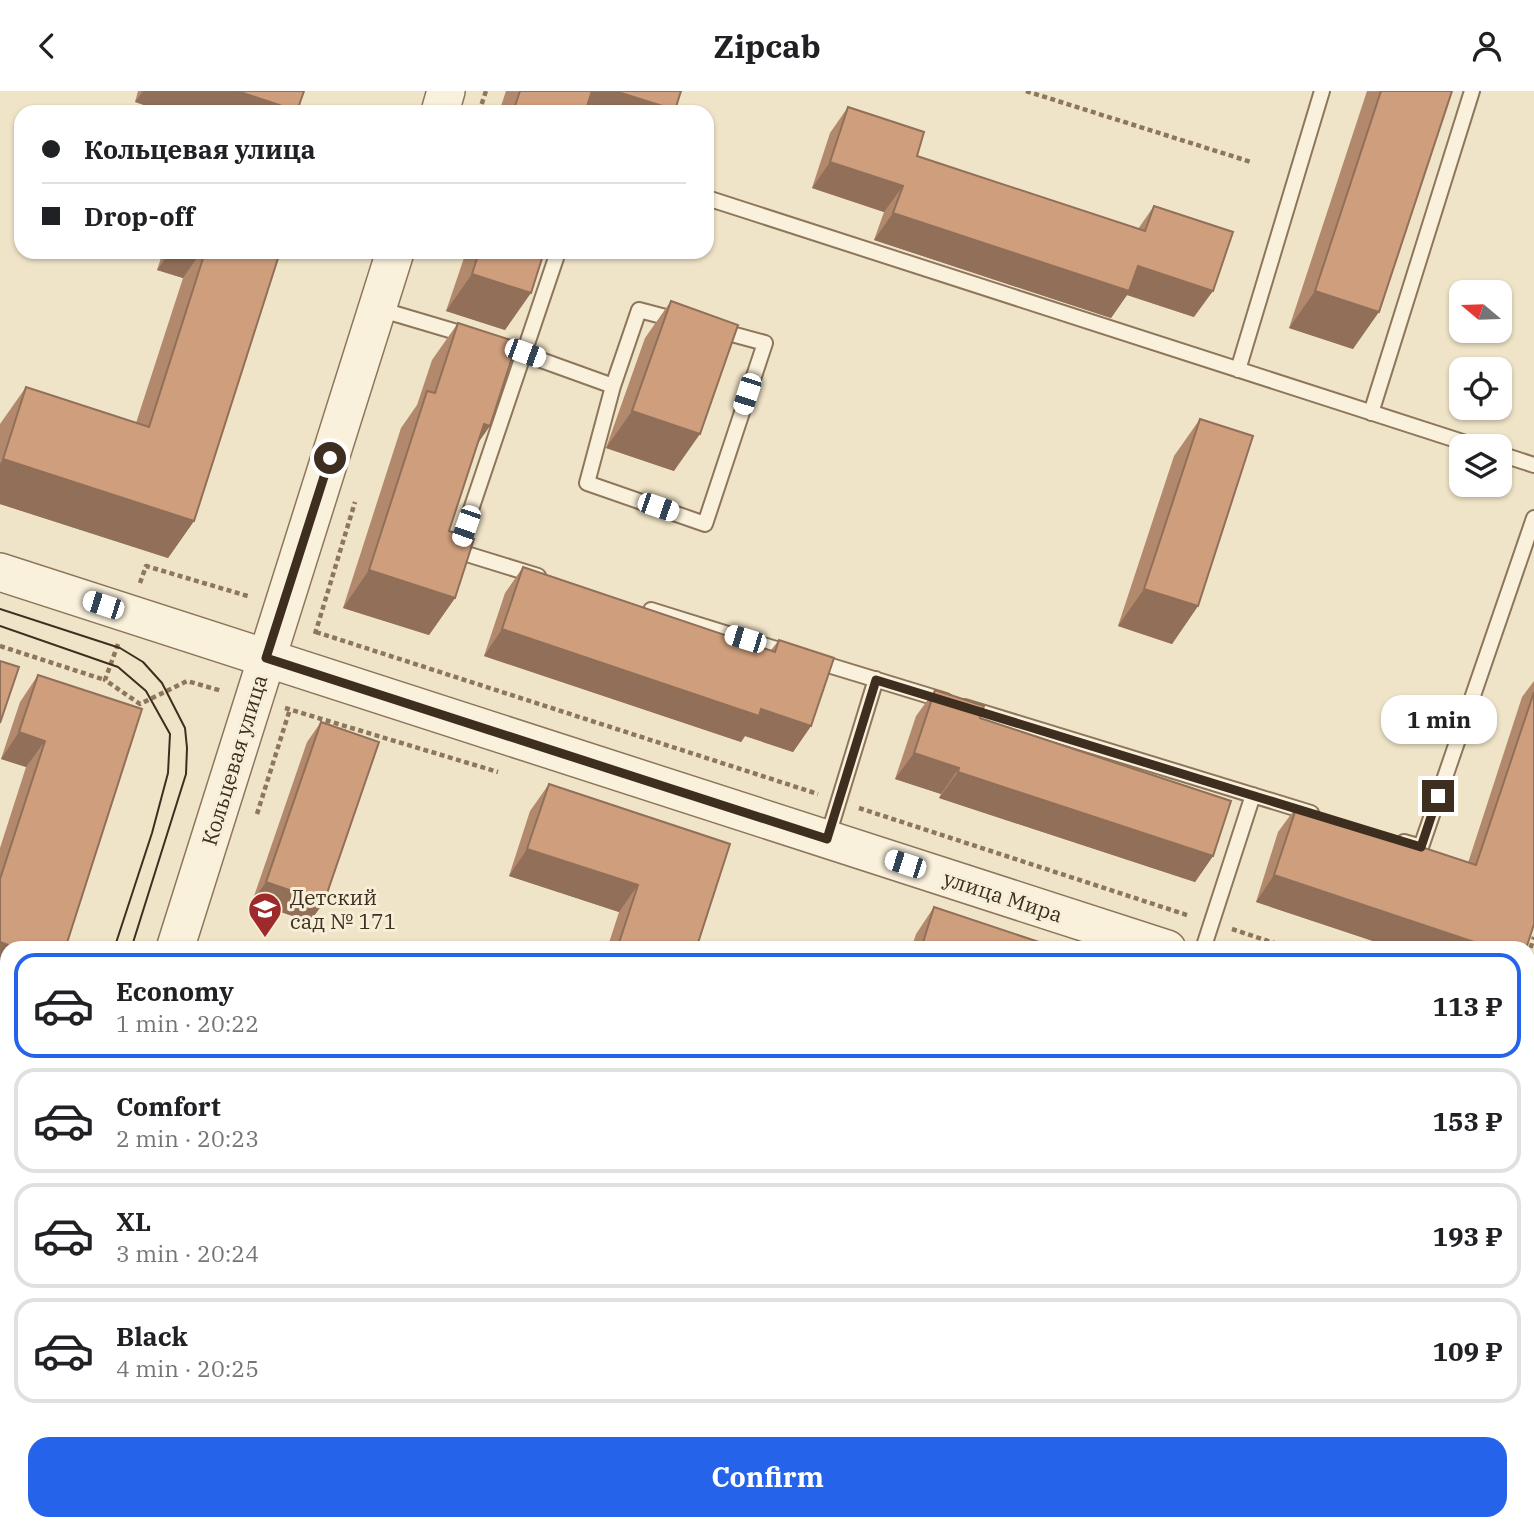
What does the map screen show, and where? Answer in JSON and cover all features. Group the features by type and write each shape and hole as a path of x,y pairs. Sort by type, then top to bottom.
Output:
{"street":[{"name":"Кольцевая улица","path":"178,941 393,259"},
{"name":"улица Мира","path":"0,572 1142,941"}],"lane":[{"path":"1238,370 1322,91"},
{"path":"1371,413 1472,91"},
{"path":"714,200 1449,438"},
{"path":"549,579 457,551 556,259"},
{"path":"377,308 525,353 613,386"},
{"path":"639,310 765,343 705,524 587,483 613,386 639,310"},
{"path":"1512,458 1534,465"},
{"path":"1395,839 1421,847 1534,518"},
{"path":"640,607 1330,819"},
{"path":"827,839 876,680"},
{"path":"1206,941 1253,795"}],"path":[{"path":"1026,91 1251,162"},
{"path":"316,632 1268,941"},
{"path":"0,646 105,680"}],"building":[{"path":"237,91 304,91 299,105 279,105"},
{"path":"520,91 592,91 587,105 515,105"},
{"path":"615,91 681,91 677,105 659,105"},
{"path":"1381,91 1452,91 1379,312 1315,291"},
{"path":"848,107 924,132 917,156 1145,231 1154,206 1233,232 1213,291 1138,266 1129,291 893,213 903,186 830,162"},
{"path":"203,259 278,259 194,521 3,459 26,387 149,427"},
{"path":"477,259 542,259 531,293 472,274"},
{"path":"671,301 738,325 700,434 632,411"},
{"path":"458,323 517,342 490,426 484,424 449,531 474,539 455,598 369,570 427,391 435,393"},
{"path":"1200,419 1253,436 1198,606 1144,589"},
{"path":"523,567 775,652 779,640 834,658 811,726 761,709 759,716 502,629"},
{"path":"0,661 19,667 0,723"},
{"path":"38,675 142,709 68,941 0,941 0,879 45,741 19,732"},
{"path":"935,690 984,706 980,718 1231,801 1213,856 958,772 959,768 914,753"},
{"path":"1534,692 1534,924 1529,941 1471,941 1274,875 1297,806 1476,865"},
{"path":"321,722 379,742 324,902 266,882"},
{"path":"549,784 730,844 699,941 620,941 638,885 527,849"},
{"path":"934,907 1036,941 923,941"}],"tram line":[{"path":"0,609 120,648 143,662 162,683 185,728 186,774 134,941"},
{"path":"0,626 118,667 146,691 170,734 168,773 152,833 117,941"}],"place":[{"name":"Детский сад № 171","path":"265,939"}],"route":[{"path":"330,458 266,658 827,839 876,680 1421,847 1438,796"}]}
